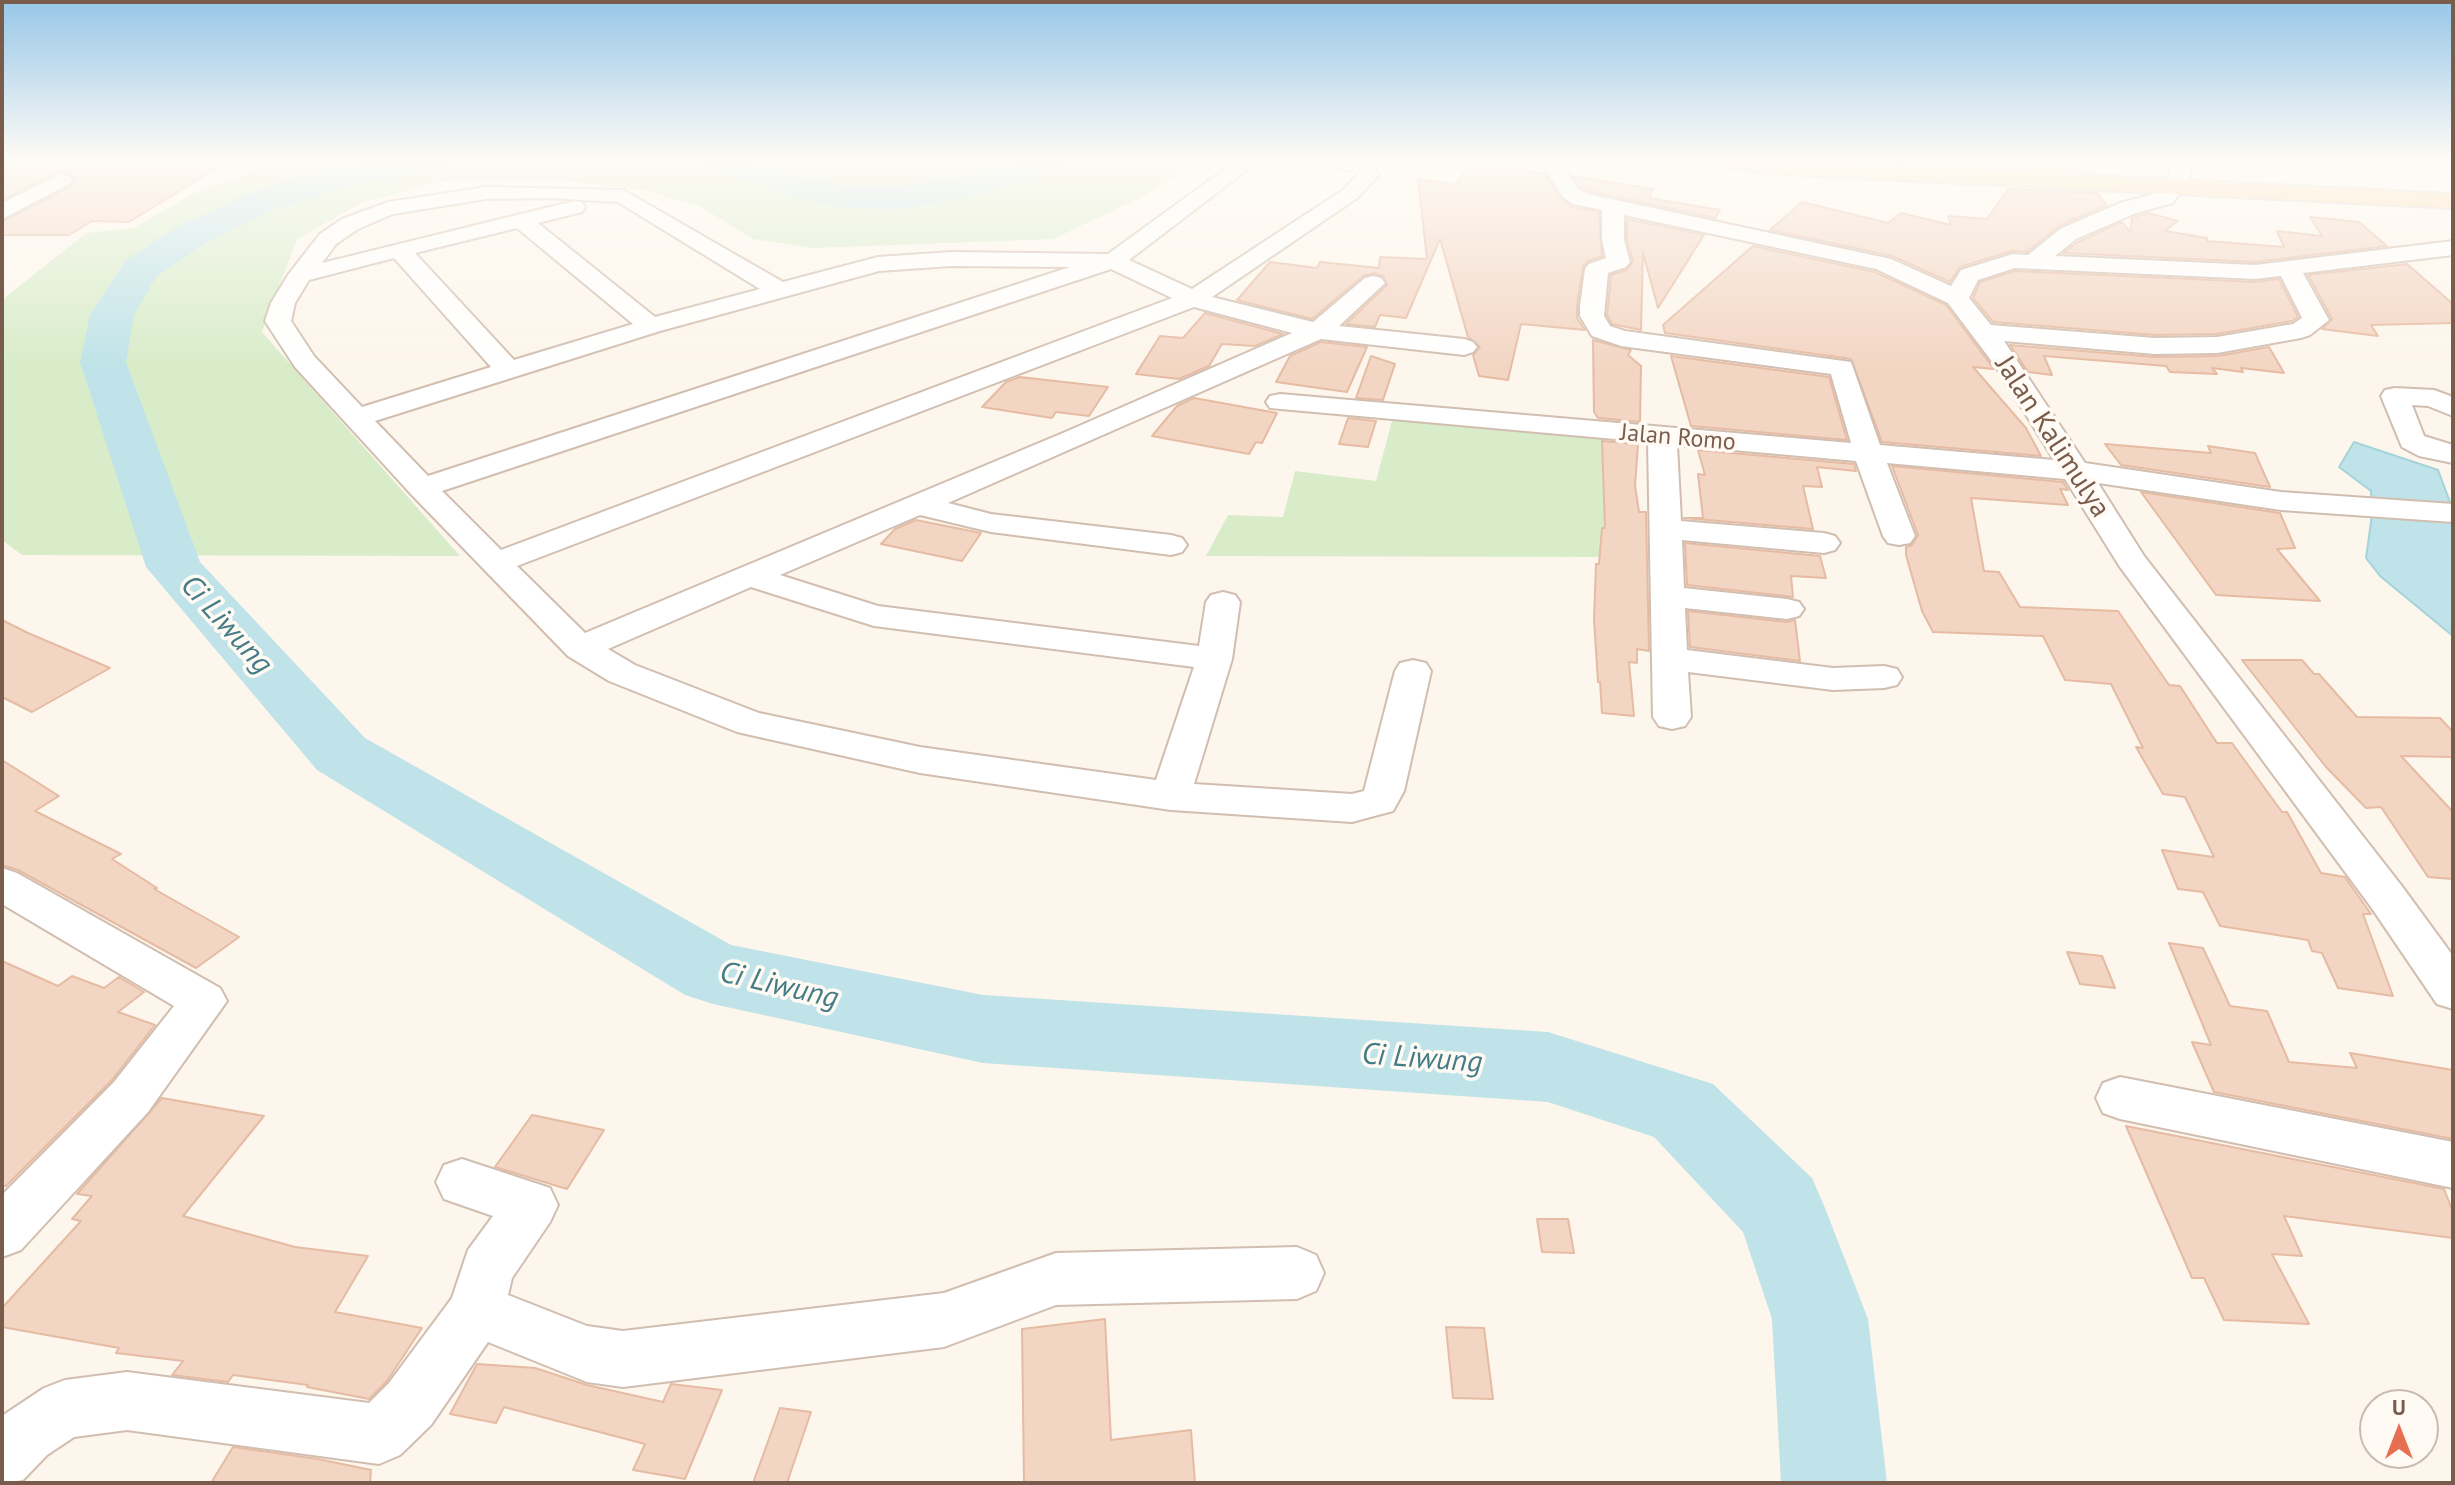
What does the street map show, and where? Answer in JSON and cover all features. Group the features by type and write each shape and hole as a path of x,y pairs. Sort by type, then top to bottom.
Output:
{"street":[{"path":"342,229 328,239 300,275 283,303 278,321 304,361 495,563 580,648 622,673 750,723 920,760 1171,796 1352,808 1370,806 1379,801 1384,791 1413,671"},
{"path":"300,275 481,229"},
{"path":"533,229 651,326"},
{"path":"678,229 779,290"},
{"path":"422,488 1113,261 1156,229"},
{"path":"495,563 1193,299 1297,229"},
{"path":"1613,229 1618,262 1597,269 1592,306 1592,316 1601,331 1621,338 1842,368 1899,536"},
{"path":"1721,229 1883,264 1957,298 1969,275 1994,265 2035,261 2255,272 2453,248"},
{"path":"2035,261 2068,234 2079,229"},
{"path":"400,251 509,371"},
{"path":"359,417 651,326 878,264 904,261 1113,261 1193,299 1271,321 1318,331 1464,347"},
{"path":"1981,332 2170,346 2217,345 2301,330 2316,320 2288,267"},
{"path":"580,648 752,577 1318,331 1373,283"},
{"name":"Jalan Kalimulya","path":"1957,298 2011,368 2131,560 2386,896 2453,991"},
{"path":"2453,408 2434,398 2395,396 2412,441 2429,450 2453,454"},
{"name":"Jalan Romo","path":"1280,402 2076,471 2281,501 2453,513"},
{"path":"1662,437 1672,717"},
{"path":"917,505 1006,525 1171,545"},
{"path":"1664,529 1824,543"},
{"path":"752,577 874,616 1214,659"},
{"path":"1667,596 1787,609"},
{"path":"1171,796 1214,659 1223,602"},
{"path":"1669,659 1833,679 1884,677"},
{"path":"2,884 204,1001 131,1097 2,1232"},
{"path":"2120,1098 2453,1165"},
{"path":"10,1438 65,1409 127,1401 379,1434 410,1404 477,1310 487,1268 532,1205 462,1182"},
{"path":"477,1310 587,1354 623,1359 944,1320 1056,1279 1297,1273"}],"green space":[{"path":"121,229 314,229 297,239 262,332 460,556 22,555 2,540 2,300 86,233"},
{"path":"737,229 1074,229 1053,239 814,248 753,239"},
{"path":"1396,406 1605,421 1607,557 1206,556 1228,515 1283,517 1295,471 1376,481"}],"water":[{"path":"2354,442 2438,470 2453,510 2453,636 2380,576 2366,558 2372,515 2371,491 2339,467"}],"building":[{"path":"2,229 78,229 69,235 2,235"},
{"path":"1424,229 1600,229 1602,256 1588,261 1583,267 1577,306 1577,318 1585,330 1521,324 1508,380 1479,376 1473,355 1480,347 1468,337 1440,239 1406,318 1380,315 1375,327 1346,324 1387,285 1383,276 1374,273 1363,276 1312,319 1237,300 1270,262 1317,268 1320,262 1379,268 1380,257 1427,259"},
{"path":"1627,229 1677,229 1704,235 1658,308 1643,253 1641,330 1612,324 1607,315 1611,275 1627,270 1633,261"},
{"path":"2055,229 2027,252 2012,251 1960,267 1950,282 1892,256 1770,230"},
{"path":"2106,229 2128,229 2130,232 2130,229 2167,229 2165,231 2207,238 2207,241 2284,247 2277,231 2322,236 2318,229 2368,229 2387,246 2255,262 2063,253"},
{"path":"1753,246 1875,272 1946,305 1994,369 1973,367 2026,428 2041,456 1882,442 1851,359 1665,333 1663,325"},
{"path":"2407,264 2453,304 2453,323 2371,325 2378,336 2322,329 2332,319 2308,275"},
{"path":"2015,271 2255,282 2279,279 2298,317 2292,321 2217,334 2155,335 1993,322 1973,298 1980,282"},
{"path":"1205,313 1283,334 1255,346 1222,344 1209,366 1179,379 1136,374 1160,336 1183,338"},
{"path":"1593,340 1631,350 1628,355 1641,366 1640,422 1598,418 1594,412"},
{"path":"1321,342 1367,347 1347,392 1276,382 1290,356"},
{"path":"2010,345 2155,357 2218,356 2269,347 2284,373 2241,368 2243,372 2212,368 2217,374 2170,372 2166,366 2044,356 2052,375 2028,372"},
{"path":"1371,356 1395,364 1383,400 1356,398"},
{"path":"1671,356 1829,377 1847,440 1691,426"},
{"path":"1020,377 1108,387 1089,416 1056,412 1052,418 982,407 1006,382"},
{"path":"1194,398 1277,413 1262,443 1256,442 1249,454 1152,436 1177,406"},
{"path":"1348,418 1376,421 1368,447 1339,444"},
{"path":"1602,441 1638,444 1635,486 1639,512 1646,512 1649,651 1637,649 1637,663 1629,662 1634,716 1602,713 1598,682 1594,619 1596,564 1599,564 1602,528 1605,528"},
{"path":"2105,444 2211,453 2208,446 2255,453 2270,487 2121,465"},
{"path":"1698,450 1854,464 1856,471 1817,467 1822,487 1803,486 1813,529 1684,518 1703,518 1698,474 1705,475"},
{"path":"1892,466 2063,482 2068,490 2060,489 2068,505 1971,498 1984,571 1999,572 2020,607 2118,611 2169,685 2180,686 2217,743 2232,743 2282,812 2287,812 2321,873 2345,877 2371,914 2363,914 2393,996 2338,988 2322,953 2312,951 2308,940 2220,926 2203,892 2178,889 2162,850 2214,857 2185,797 2163,794 2136,747 2143,748 2111,684 2065,680 2043,636 1933,632 1922,611 1906,555 1906,547 1912,545 1918,535"},
{"path":"2141,492 2280,513 2295,548 2277,549 2320,601 2216,595"},
{"path":"916,520 981,533 962,561 881,544 895,529"},
{"path":"1685,543 1820,556 1826,578 1791,576 1793,597 1687,585"},
{"path":"1688,611 1787,622 1795,620 1800,661 1690,647"},
{"path":"2,620 110,668 32,712 2,697"},
{"path":"2242,660 2302,660 2314,674 2319,674 2357,717 2440,718 2453,732 2453,757 2401,756 2453,812 2453,879 2428,877 2381,807 2366,808 2326,767"},
{"path":"2,760 59,796 35,811 121,854 112,859 157,888 154,889 239,937 196,968 18,870 2,865"},
{"path":"2169,943 2203,948 2230,1006 2267,1011 2289,1062 2357,1068 2350,1053 2453,1070 2453,1139 2214,1092 2192,1042 2211,1045"},
{"path":"2067,952 2102,956 2115,988 2080,984"},
{"path":"2,961 58,986 72,976 104,988 119,977 144,992 118,1012 155,1025 112,1080 6,1186 2,1186"},
{"path":"162,1098 264,1116 183,1216 295,1247 368,1256 335,1312 422,1328 387,1381 369,1399 308,1385 233,1375 228,1382 172,1375 183,1361 116,1353 119,1348 2,1327 2,1308 81,1221 72,1219 92,1196 77,1194"},
{"path":"532,1115 604,1130 567,1189 495,1167"},
{"path":"2126,1126 2444,1189 2453,1212 2453,1238 2284,1216 2302,1256 2272,1254 2309,1324 2224,1320 2204,1278 2192,1278"},
{"path":"1537,1219 1568,1219 1574,1253 1542,1252"},
{"path":"1105,1319 1111,1440 1191,1430 1195,1483 1024,1483 1022,1329"},
{"path":"1446,1327 1484,1328 1493,1399 1453,1398"},
{"path":"477,1364 535,1368 587,1385 663,1402 671,1384 722,1390 685,1479 633,1470 645,1444 504,1407 496,1423 450,1414"},
{"path":"780,1408 811,1412 787,1483 753,1483"},
{"path":"233,1447 371,1470 370,1483 211,1483"}],"waterway":[{"name":"Ci Liwung","path":"203,229 140,269 112,315 103,362 174,567 341,754 713,973 983,1029 1548,1067 1683,1110 1780,1208 1820,1319 1834,1483"}]}
